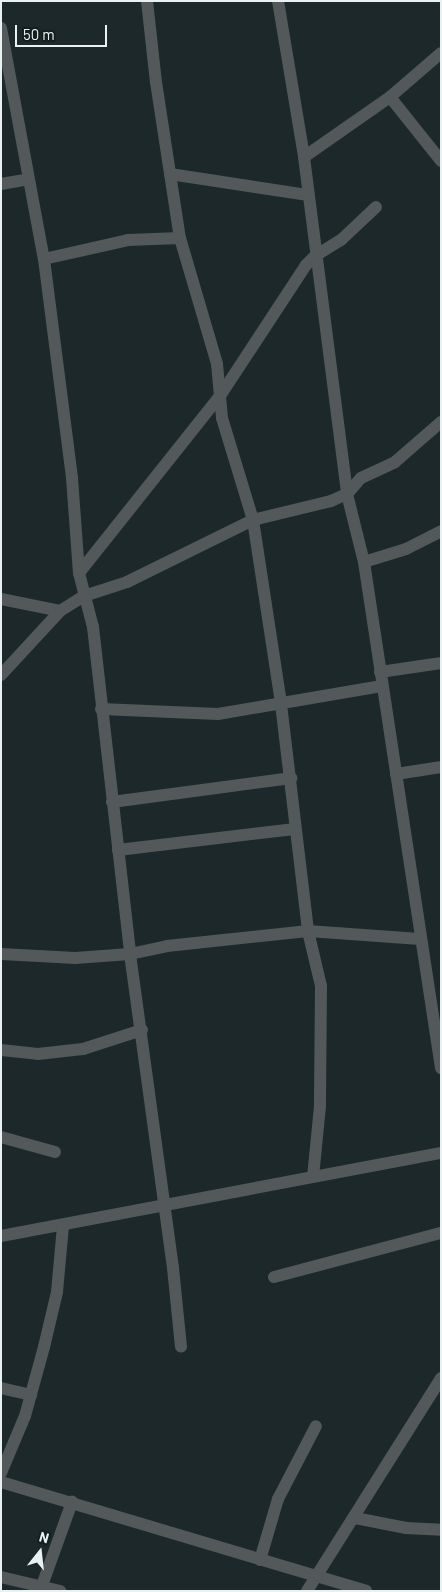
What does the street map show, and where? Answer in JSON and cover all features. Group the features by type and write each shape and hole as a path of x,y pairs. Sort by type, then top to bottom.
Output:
{"street":[{"path":"147,1 180,238 217,364 222,418 253,520 291,778 295,829 308,930 322,986 320,1106 313,1177"},
{"path":"278,1 304,157 315,256 347,494 364,562 441,1068"},
{"path":"1,28 44,259 72,478 79,574 94,627 101,709 130,954 142,1030 181,1347"},
{"path":"304,157 390,97 441,53"},
{"path":"390,97 441,161"},
{"path":"170,174 308,195"},
{"path":"1,184 28,179"},
{"path":"79,574 220,396 315,256 341,240 376,207"},
{"path":"44,259 128,240 180,238"},
{"path":"1,675 60,611 84,596 127,582 253,520 331,501 347,494 361,478 395,462 441,422"},
{"path":"364,562 406,548 441,531"},
{"path":"1,599 60,611"},
{"path":"380,672 441,663"},
{"path":"101,709 218,714 382,686"},
{"path":"396,774 441,767"},
{"path":"112,802 291,778"},
{"path":"118,850 295,829"},
{"path":"1,954 75,958 130,954 167,946 308,930 420,939"},
{"path":"1,1050 38,1054 83,1050 142,1030"},
{"path":"1,1137 55,1152"},
{"path":"1,1236 164,1207 441,1153"},
{"path":"1,1473 31,1395 56,1292 63,1226"},
{"path":"274,1277 441,1233"},
{"path":"307,1591 355,1518 441,1378"},
{"path":"1,1388 31,1395"},
{"path":"260,1560 278,1498 316,1426"},
{"path":"1,1482 72,1502 317,1578 366,1591"},
{"path":"41,1588 72,1502"},
{"path":"355,1518 441,1530"},
{"path":"1,1577 60,1591"}]}
